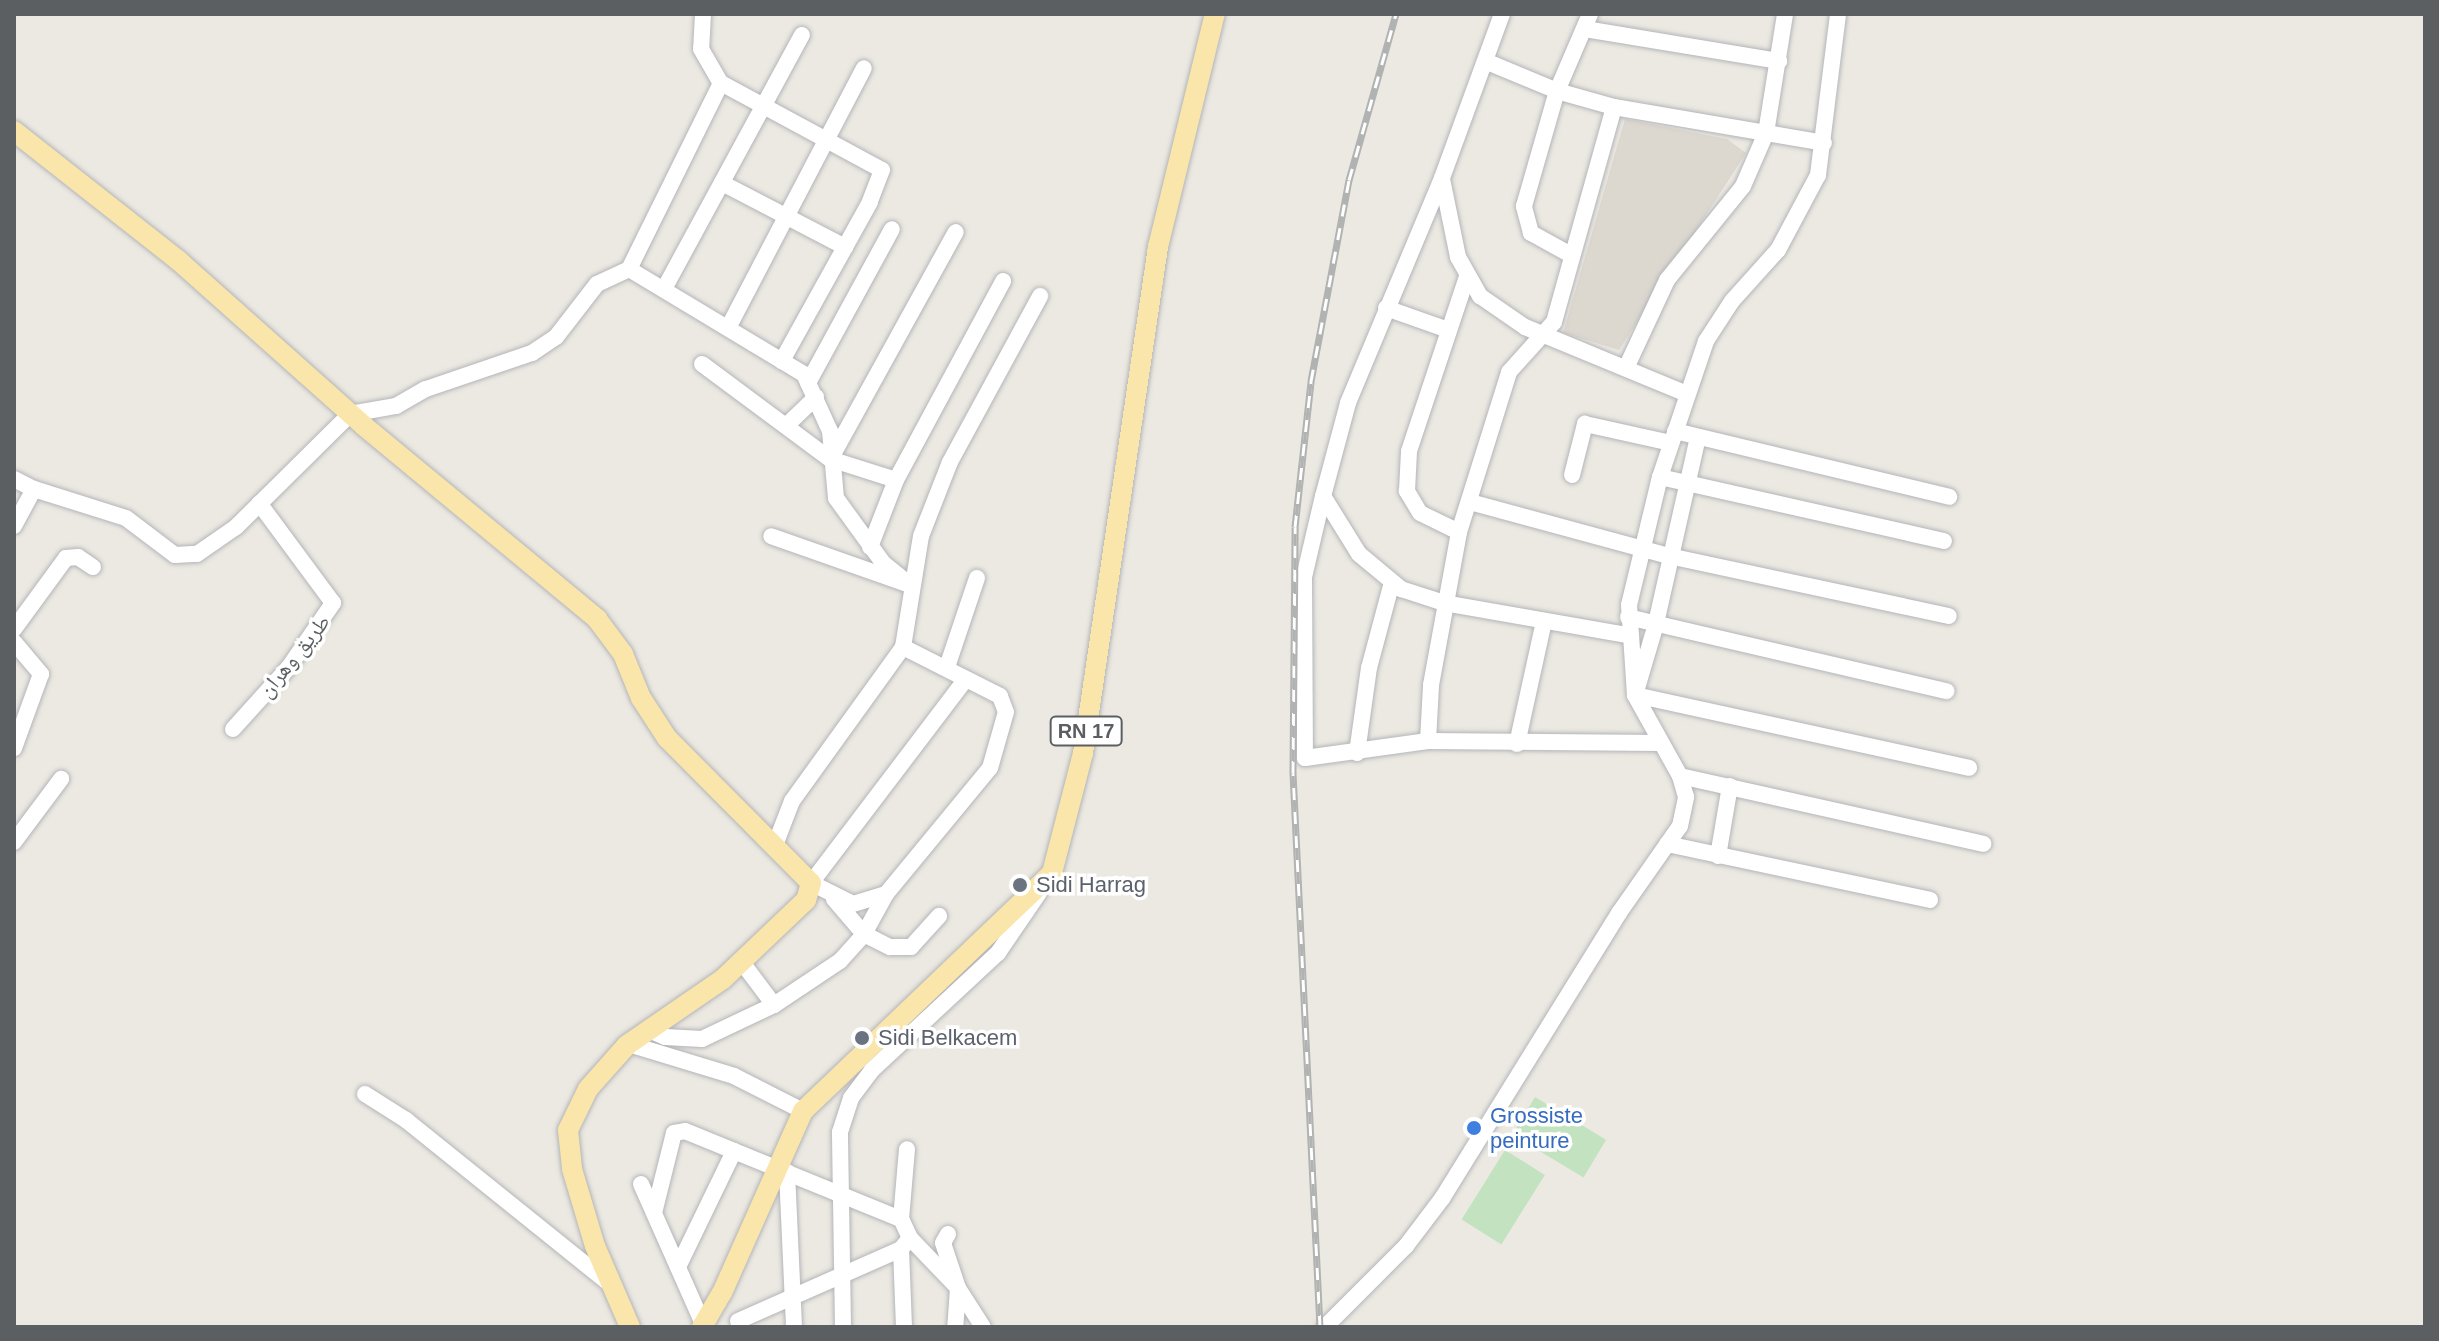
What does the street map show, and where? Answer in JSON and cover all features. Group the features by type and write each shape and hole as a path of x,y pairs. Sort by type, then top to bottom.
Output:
{"main road":[{"name":"RN 17","path":"1052,873 1083,753 1158,247 1215,14"},
{"path":"14,131 179,261 350,414 597,619 623,654 641,698 667,738 819,887 741,961 651,1031 629,1044 588,1089 568,1130 572,1169 610,1284 630,1327"},
{"path":"702,1325 722,1293 781,1170 803,1111 1052,873"}],"street":[{"path":"703,14 701,49 721,83 882,170 845,247 782,361"},
{"path":"1502,14 1442,178 1348,403 1304,577 1302,754 1309,759 1428,741 1661,743"},
{"path":"1626,368 1667,280 1743,186 1766,133 1785,14"},
{"path":"1325,1327 1406,1246 1443,1197 1680,826 1686,797 1680,776 1635,695 1628,617 1641,548 1660,477 1706,341 1732,301 1778,250 1818,175 1838,14"},
{"path":"1571,255 1531,233 1524,206 1557,91 1588,22 1779,61"},
{"path":"664,289 802,35"},
{"path":"1485,61 1557,91 1614,107 1824,143"},
{"path":"728,328 864,68"},
{"path":"14,479 34,489 126,518 185,557 236,527 350,414 396,406 426,389 532,353 556,337 597,284 629,269 721,83"},
{"path":"1428,741 1444,603 1459,532 1509,372 1546,336 1614,107"},
{"path":"1442,178 1467,277 1480,296 1546,336 1687,394"},
{"path":"722,183 845,247"},
{"path":"788,424 812,390 892,229"},
{"path":"830,459 956,232"},
{"path":"629,269 782,361 812,390 830,431 830,459 836,498 870,547 910,585"},
{"path":"1459,532 1420,513 1407,491 1409,451 1467,277"},
{"path":"870,547 896,480 1003,281"},
{"path":"775,845 792,801 903,647 910,585 921,536 950,462 1040,296"},
{"path":"1386,308 1448,330"},
{"path":"702,364 788,424 830,459 896,480"},
{"path":"1572,475 1585,424 1673,437 1698,437 1949,497"},
{"path":"1635,695 1656,624 1684,481 1698,437"},
{"path":"1660,477 1944,541"},
{"path":"14,526 34,489"},
{"path":"1323,496 1359,554 1392,582 1444,603 1628,635"},
{"path":"1470,502 1669,556 1949,616"},
{"name":"طريق وهران","path":"233,729 289,667 329,616 333,603 259,503"},
{"path":"771,536 910,585"},
{"path":"14,629 57,565 78,557 93,567"},
{"path":"947,667 977,578"},
{"path":"1357,753 1369,668 1392,582"},
{"path":"1628,617 1947,691"},
{"path":"1517,744 1544,621"},
{"path":"14,642 41,674 14,748"},
{"path":"651,1031 665,1037 702,1039 774,1005 840,961 864,934 886,894 990,768 999,747 1006,712 1000,696 903,647"},
{"path":"819,887 966,679"},
{"path":"1635,695 1969,768"},
{"path":"1680,776 1983,844"},
{"path":"14,842 61,779"},
{"path":"1718,856 1730,786"},
{"path":"1667,844 1930,900"},
{"path":"843,1327 840,1132 857,1088 998,953 1052,873"},
{"path":"819,887 853,904 886,894"},
{"path":"819,887 864,934 890,947 911,947 939,916"},
{"path":"741,961 774,1005"},
{"path":"629,1044 734,1076 803,1111"},
{"path":"365,1094 406,1120 610,1284"},
{"path":"654,1213 674,1133 685,1131 901,1219"},
{"path":"904,1327 906,1244 901,1219 907,1149"},
{"path":"678,1267 734,1151"},
{"path":"781,1170 794,1327"},
{"path":"641,1184 702,1325"},
{"path":"948,1234 943,1243 958,1288 983,1327"},
{"path":"722,1293 739,1324 793,1301 906,1244"},
{"path":"906,1244 958,1288"},
{"path":"955,1327 958,1288"}],"shaded area":[{"path":"1625,119 1727,139 1746,153 1619,350 1563,333"}],"green space":[{"path":"1535,1097 1606,1140 1583,1177 1512,1135"},
{"path":"1505,1150 1545,1175 1501,1244 1462,1220"}],"railway":[{"path":"1320,1327 1293,773 1295,527 1311,381 1349,180 1396,14"}],"place":[{"name":"Sidi Harrag","path":"1020,885"},
{"name":"Sidi Belkacem","path":"862,1038"},
{"name":"Grossiste peinture","path":"1474,1128"}]}
